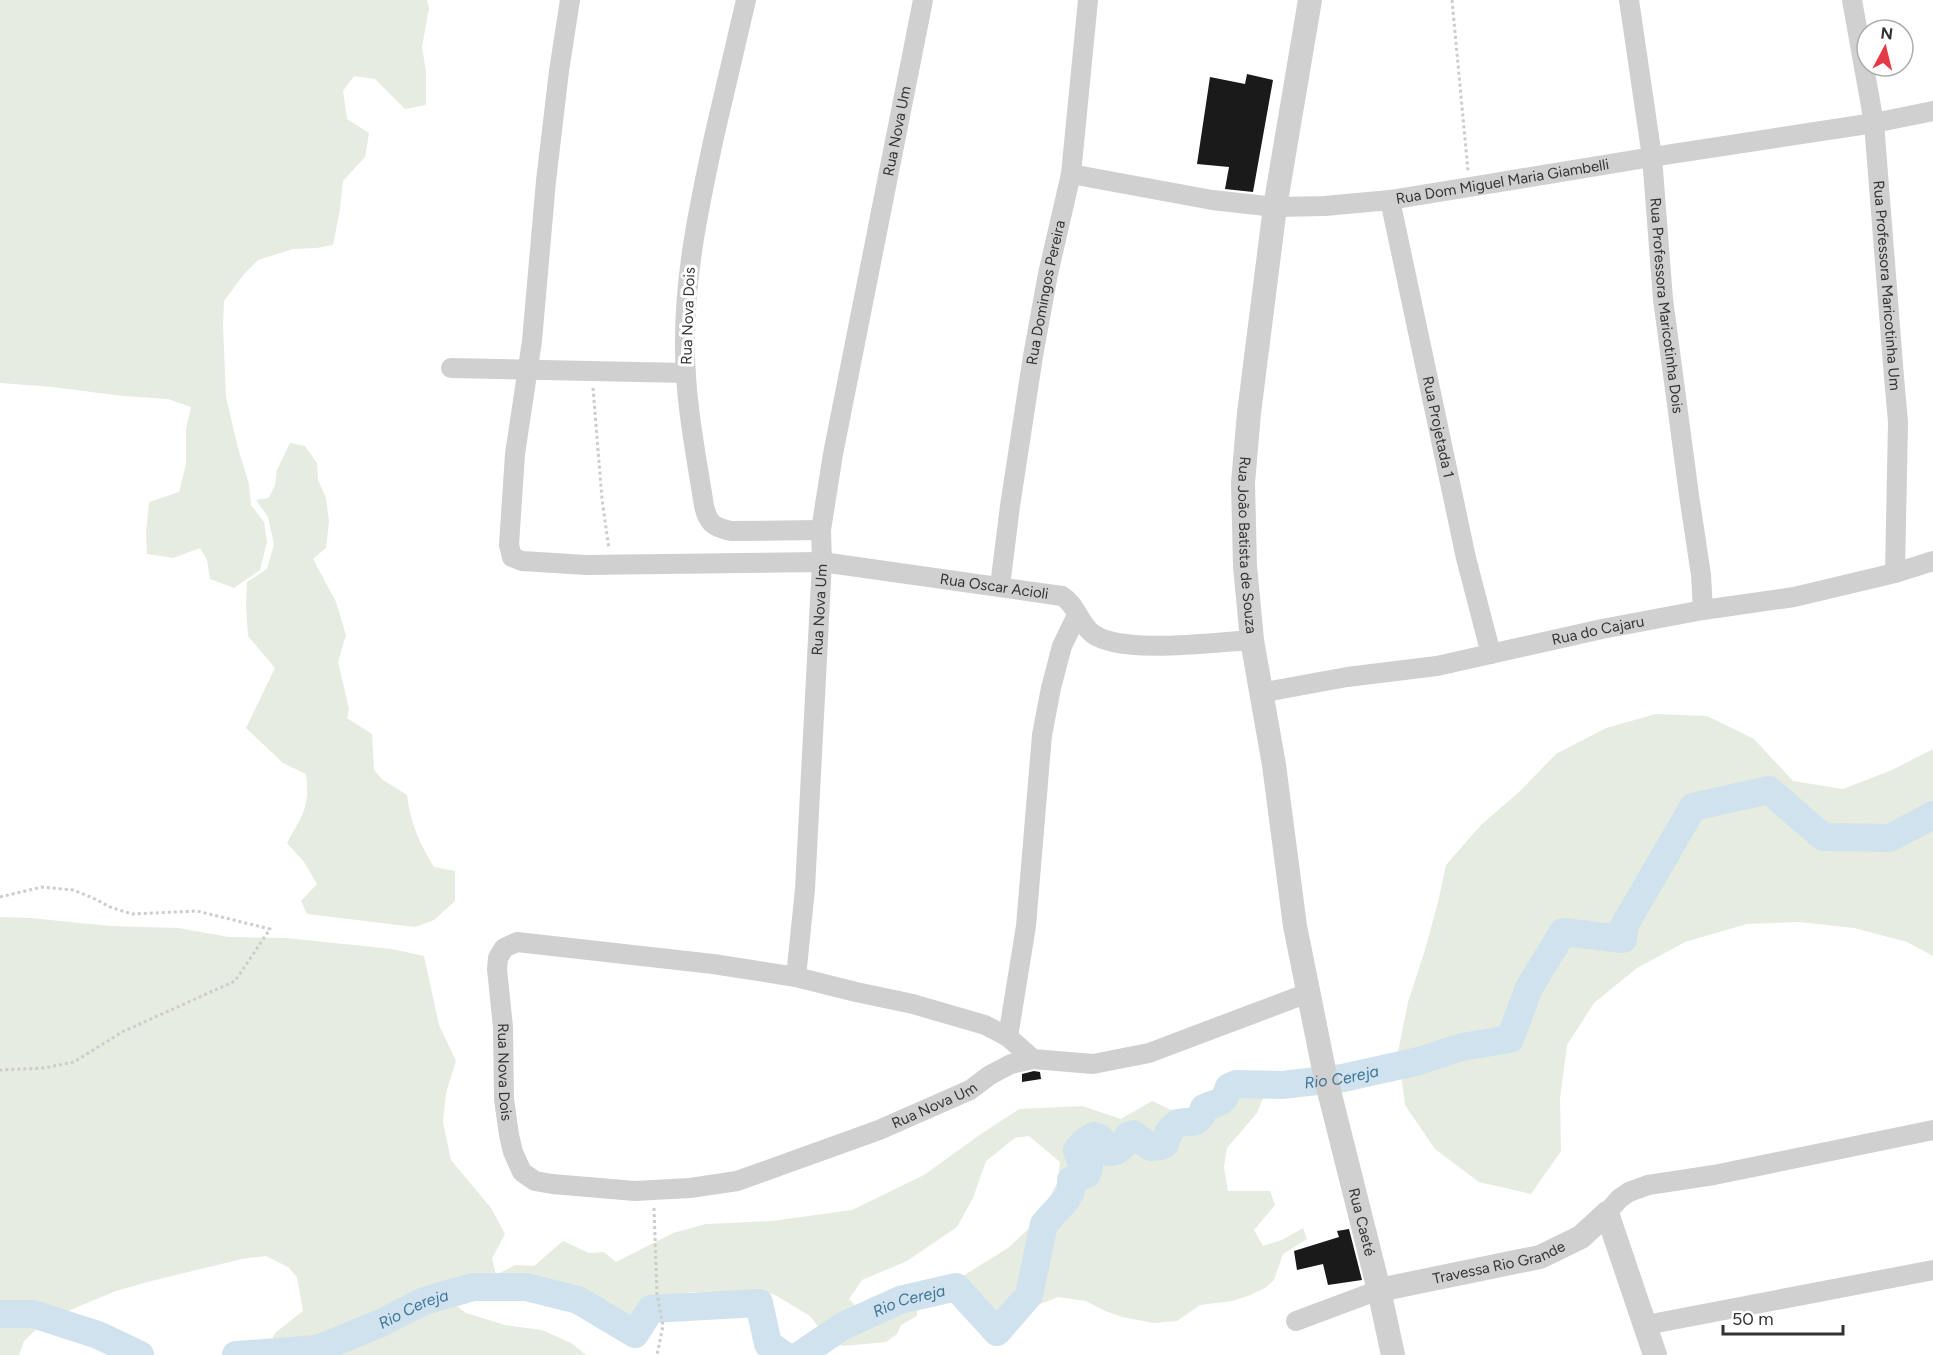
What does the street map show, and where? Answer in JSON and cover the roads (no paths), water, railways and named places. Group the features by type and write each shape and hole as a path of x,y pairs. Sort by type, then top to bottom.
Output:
{"street":[{"path":"528,370 540,263 546,181 570,0"},
{"name":"Rua Nova Dois","path":"746,0 701,196 690,257 686,295 685,373 707,519 719,528 730,531 821,530"},
{"name":"Rua Nova Um","path":"796,977 805,889 822,562 821,530 833,454 923,0"},
{"name":"Rua Domingos Pereira","path":"1000,586 1033,356 1048,274 1071,174 1088,0"},
{"name":"Rua João Batista de Souza","path":"1310,0 1275,207 1249,412 1243,483 1245,566 1252,640 1274,765 1294,926 1327,1082"},
{"name":"Rua Professora Maricotinha Dois","path":"1629,0 1652,157 1663,299 1701,575 1703,610"},
{"name":"Rua Professora Maricotinha Um","path":"1852,0 1874,123 1898,422 1895,573"},
{"name":"Rua Dom Miguel Maria Giambelli","path":"1071,174 1212,200 1275,207 1325,206 1390,200 1874,123 1933,111"},
{"name":"Rua Projetada 1","path":"1390,200 1466,558 1491,654"},
{"path":"451,368 685,373"},
{"name":"Rua Oscar Acioli","path":"528,370 515,454 509,545 512,557 522,561 586,565 822,562 1062,596 1072,604 1082,623 1094,635 1118,644 1172,645 1252,640"},
{"name":"Rua do Cajaru","path":"1260,693 1347,677 1437,666 1602,629 1703,610 1794,597 1895,573 1933,561"},
{"path":"1008,1037 1026,926 1042,735 1062,646 1077,615"},
{"name":"Rua Nova Dois","path":"796,977 713,964 517,942 504,948 498,958 497,969 503,1027 504,1098 508,1135 522,1172 535,1181 635,1191 690,1188 737,1181 831,1147"},
{"path":"796,977 945,1012 985,1025 1008,1037 1033,1059"},
{"name":"Rua Nova Um","path":"831,1147 879,1130 969,1090 1011,1064 1033,1059 1093,1064 1149,1053 1308,993"},
{"name":"Rua Caeté","path":"1327,1082 1393,1355"},
{"path":"1655,1355 1608,1213 1619,1199 1629,1192 1648,1185 1714,1175 1933,1130"},
{"name":"Travessa Rio Grande","path":"1379,1290 1540,1257 1581,1237 1608,1213"},
{"path":"1646,1325 1933,1270"},
{"path":"1296,1321 1379,1290"}],"waterway":[{"name":"Rio Cereja","path":"800,1355 843,1326 900,1300 956,1287 997,1332 1029,1295 1044,1224 1066,1200 1071,1191 1071,1180 1087,1174 1089,1168 1079,1157 1077,1150 1091,1137 1100,1138 1109,1152 1119,1150 1128,1136 1134,1134 1150,1147 1160,1146 1165,1144 1169,1131 1178,1123 1196,1121 1204,1108 1220,1102 1229,1087 1236,1084 1282,1085 1343,1078 1419,1061 1462,1047 1510,1039 1529,988 1563,932 1623,939 1624,926 1693,807 1769,790 1823,837 1890,838 1933,815"},
{"name":"Rio Cereja","path":"236,1355 318,1349 381,1323 424,1301 473,1287 526,1287 578,1300 635,1334 651,1309 759,1303 768,1344 784,1355"},
{"name":"Rio Cereja","path":"0,1314 33,1314 98,1335 140,1355"}]}
